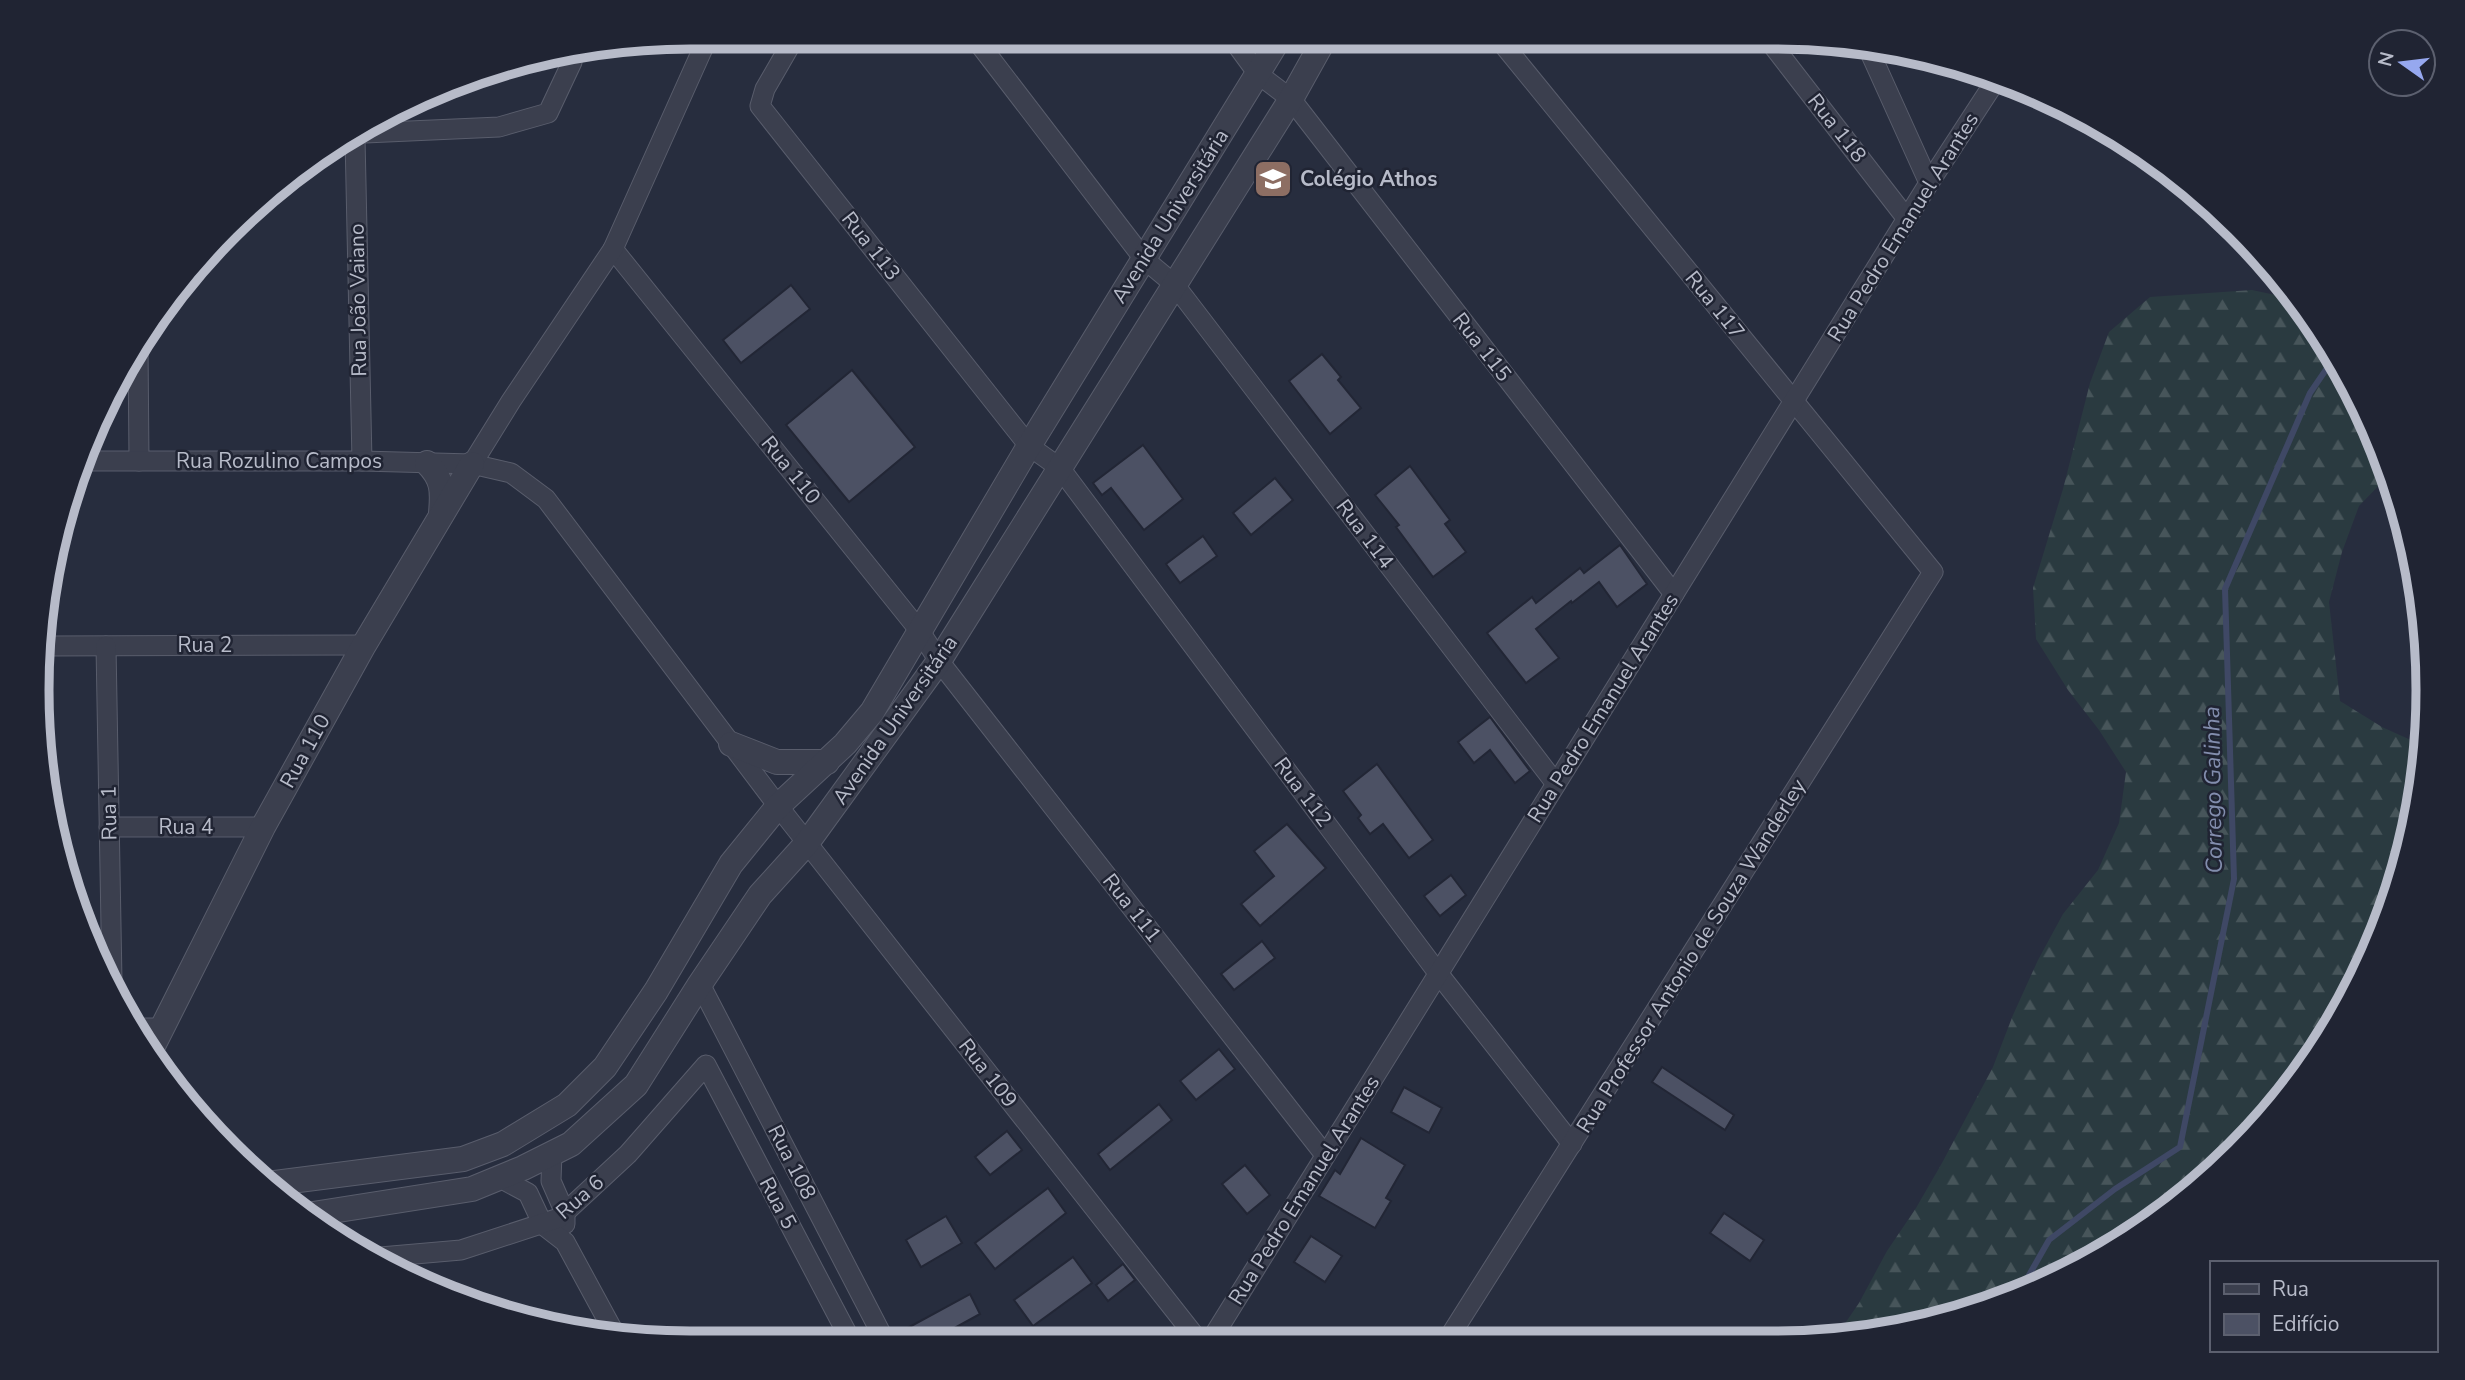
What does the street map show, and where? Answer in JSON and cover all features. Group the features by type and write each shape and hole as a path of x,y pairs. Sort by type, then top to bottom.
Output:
{"street":[{"name":"Rua 110","path":"152,1034 364,645 511,401 612,249 703,49"},
{"name":"Rua 113","path":"787,49 765,89 760,106 1028,446"},
{"path":"983,49 1144,259 1174,284"},
{"name":"Rua 115","path":"1240,49 1258,74 1291,99 1674,594"},
{"name":"Avenida Universitária","path":"280,1182 463,1159 503,1144 567,1105 605,1067 656,991 731,863 778,806 827,762 872,712 1028,446 1273,49"},
{"name":"Avenida Universitária","path":"320,1213 472,1189 500,1178 571,1143 636,1085 756,902 807,843 939,661 1291,99 1318,49"},
{"name":"Rua 117","path":"1507,49 1933,572"},
{"name":"Rua 118","path":"1776,49 1908,219"},
{"path":"1872,56 1929,183"},
{"path":"373,133 499,127 548,113 572,60"},
{"name":"Rua Pedro Emanuel Arantes","path":"1217,1331 1929,183 1991,87"},
{"name":"Rua João Vaiano","path":"355,144 362,461"},
{"name":"Rua 110","path":"612,249 919,630 939,661"},
{"name":"Rua 114","path":"1174,284 1556,784"},
{"path":"138,364 139,461"},
{"name":"Rua 112","path":"1028,446 1060,468 1438,973 1572,1144"},
{"name":"Rua Rozulino Campos","path":"92,461 362,461 472,464"},
{"path":"427,463 438,474 443,487 440,517"},
{"path":"472,464 511,473 547,499 778,806"},
{"name":"Rua Professor Antonio de Souza Wanderley","path":"1453,1331 1933,572"},
{"name":"Rua 2","path":"50,646 364,645"},
{"name":"Rua 1","path":"106,646 112,966"},
{"name":"Rua 111","path":"939,661 1325,1155"},
{"path":"731,744 777,762 827,762"},
{"name":"Rua 109","path":"778,806 1191,1331"},
{"name":"Rua 4","path":"109,827 263,827"},
{"path":"718,885 756,902"},
{"name":"Rua 108","path":"700,984 880,1331"},
{"name":"Rua 6","path":"390,1256 461,1250 559,1218 628,1153 706,1065"},
{"name":"Rua 5","path":"706,1065 846,1331"},
{"path":"552,1153 551,1181 565,1213 565,1242"},
{"path":"500,1178 528,1192 543,1225 565,1242 611,1326"}],"green space":[{"path":"2252,290 2281,296 2308,334 2350,406 2382,483 2359,506 2342,552 2329,602 2340,701 2382,727 2414,742 2404,815 2394,856 2382,896 2350,974 2308,1046 2257,1113 2198,1172 2131,1223 2059,1265 1981,1297 1941,1309 1900,1319 1842,1328 1942,1163 1993,1067 2038,960 2063,914 2098,870 2119,823 2126,772 2036,639 2033,588 2063,489 2090,383 2109,332 2150,297"}],"building":[{"path":"791,285 810,309 741,363 723,340"},
{"path":"1322,354 1341,377 1338,380 1361,408 1330,434 1289,381"},
{"path":"852,370 915,447 849,502 786,425"},
{"path":"1143,445 1183,499 1144,530 1111,488 1102,495 1093,483"},
{"path":"1410,466 1450,520 1445,524 1466,552 1433,577 1396,527 1399,525 1375,495"},
{"path":"1275,478 1293,500 1251,535 1233,513"},
{"path":"1203,536 1217,556 1180,583 1166,564"},
{"path":"1620,545 1647,584 1617,607 1599,582 1536,629 1559,658 1526,683 1487,633 1532,597 1536,603 1580,568 1584,573"},
{"path":"1490,717 1530,771 1515,783 1490,750 1474,763 1458,742"},
{"path":"1377,764 1433,840 1409,858 1383,824 1370,834 1358,818 1361,815 1343,791"},
{"path":"1287,824 1326,868 1260,926 1241,904 1274,876 1254,851"},
{"path":"1451,875 1466,895 1440,916 1424,896"},
{"path":"1262,941 1275,958 1234,990 1221,974"},
{"path":"1219,1049 1235,1069 1196,1100 1180,1081"},
{"path":"1662,1067 1734,1115 1725,1130 1652,1082"},
{"path":"1404,1087 1442,1108 1429,1133 1391,1112"},
{"path":"1159,1104 1172,1120 1110,1170 1098,1154"},
{"path":"1007,1131 1022,1150 990,1175 975,1157"},
{"path":"1361,1138 1405,1165 1386,1198 1391,1201 1375,1228 1319,1196 1335,1170 1340,1174"},
{"path":"1245,1165 1270,1195 1247,1214 1222,1184"},
{"path":"1048,1188 1066,1213 995,1269 975,1243"},
{"path":"1724,1213 1764,1240 1750,1261 1710,1233"},
{"path":"946,1216 962,1243 921,1267 906,1240"},
{"path":"1311,1236 1342,1256 1325,1282 1294,1262"},
{"path":"1073,1257 1092,1283 1033,1326 1014,1300"},
{"path":"1123,1264 1135,1280 1108,1301 1096,1285"},
{"path":"970,1294 980,1314 949,1331 902,1331"}],"waterway":[{"name":"Corrego Galinha","path":"2027,1279 2049,1240 2115,1189 2180,1147 2234,879 2225,589 2310,393 2328,367"}],"place":[{"name":"Colégio Athos","path":"1273,179"}]}
